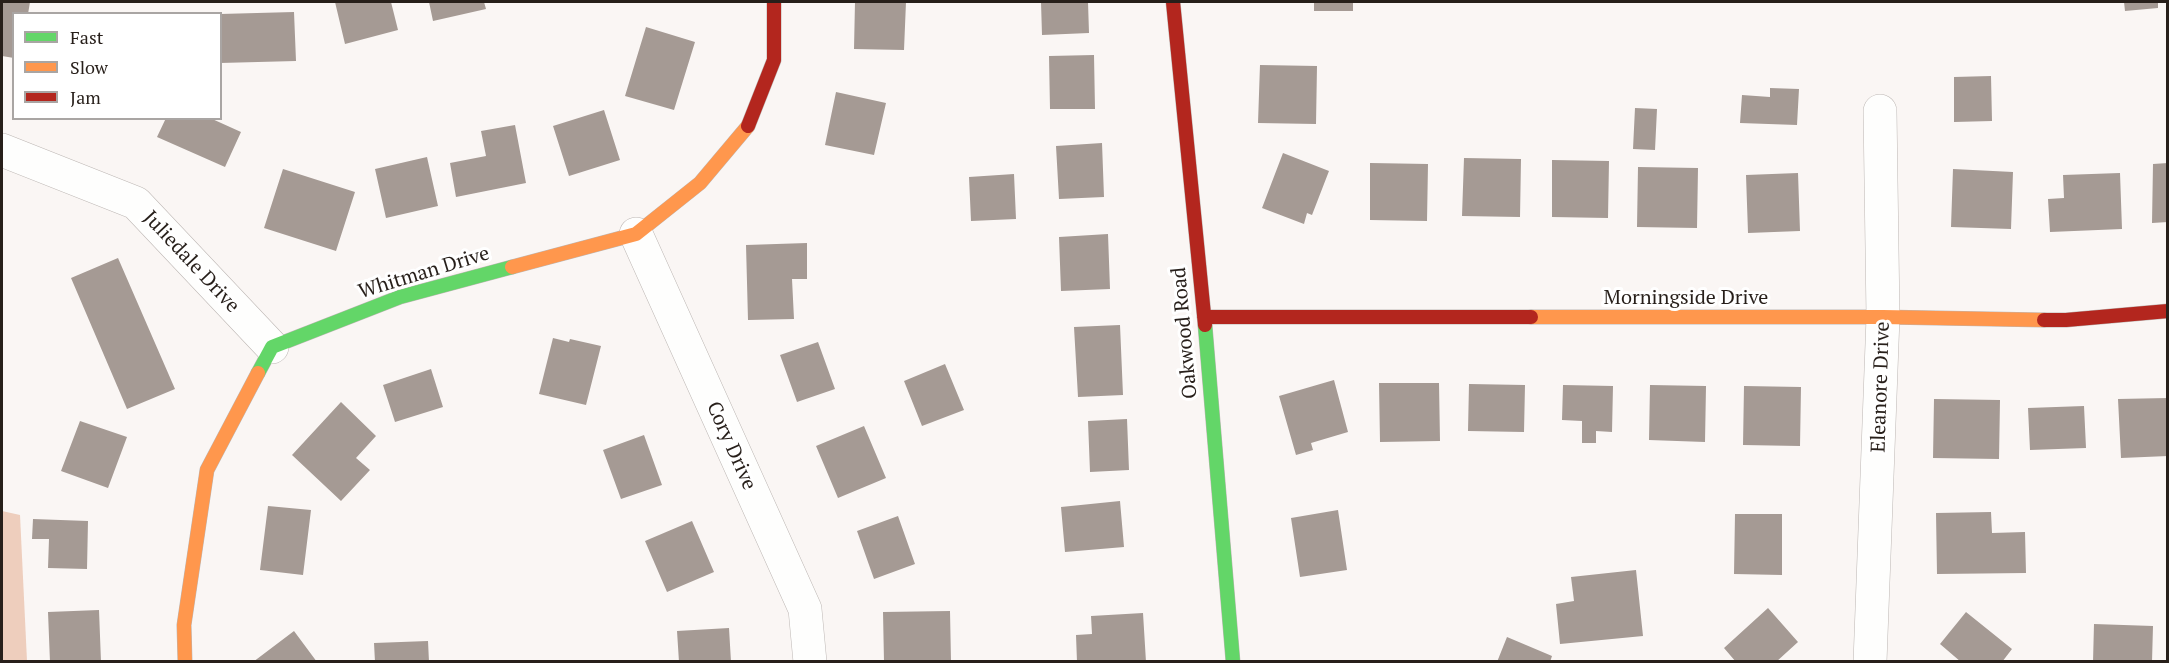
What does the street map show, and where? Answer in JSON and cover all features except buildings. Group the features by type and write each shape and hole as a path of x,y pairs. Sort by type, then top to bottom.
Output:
{"street":[{"name":"Whitman Drive","path":"272,347 400,297 636,234 700,183 747,128 774,60 774,2"},
{"name":"Oakwood Road","path":"1173,2 1204,317 1233,662"},
{"name":"Eleanore Drive","path":"1870,662 1883,317 1880,111"},
{"name":"Juliedale Drive","path":"2,150 136,203 272,347"},
{"name":"Cory Drive","path":"636,234 805,609 810,662"},
{"name":"Morningside Drive","path":"1204,317 1883,317 2066,320 2168,311"},
{"path":"185,662 184,625 207,470 272,347"}],"shaded area":[{"path":"2,511 20,515 27,661 2,661"}],"traffic: fast":[{"path":"258,373 272,347 400,297 512,267"},
{"path":"1205,325 1233,662"}],"traffic: slow":[{"path":"512,267 636,234 700,183 748,126"},
{"path":"1531,317 1883,317 2044,320"},
{"path":"185,662 184,625 207,470 258,373"}],"traffic: jam":[{"path":"748,126 774,60 774,2"},
{"path":"1173,2 1205,325"},
{"path":"2044,320 2168,311"},
{"path":"1204,317 1531,317"}]}
